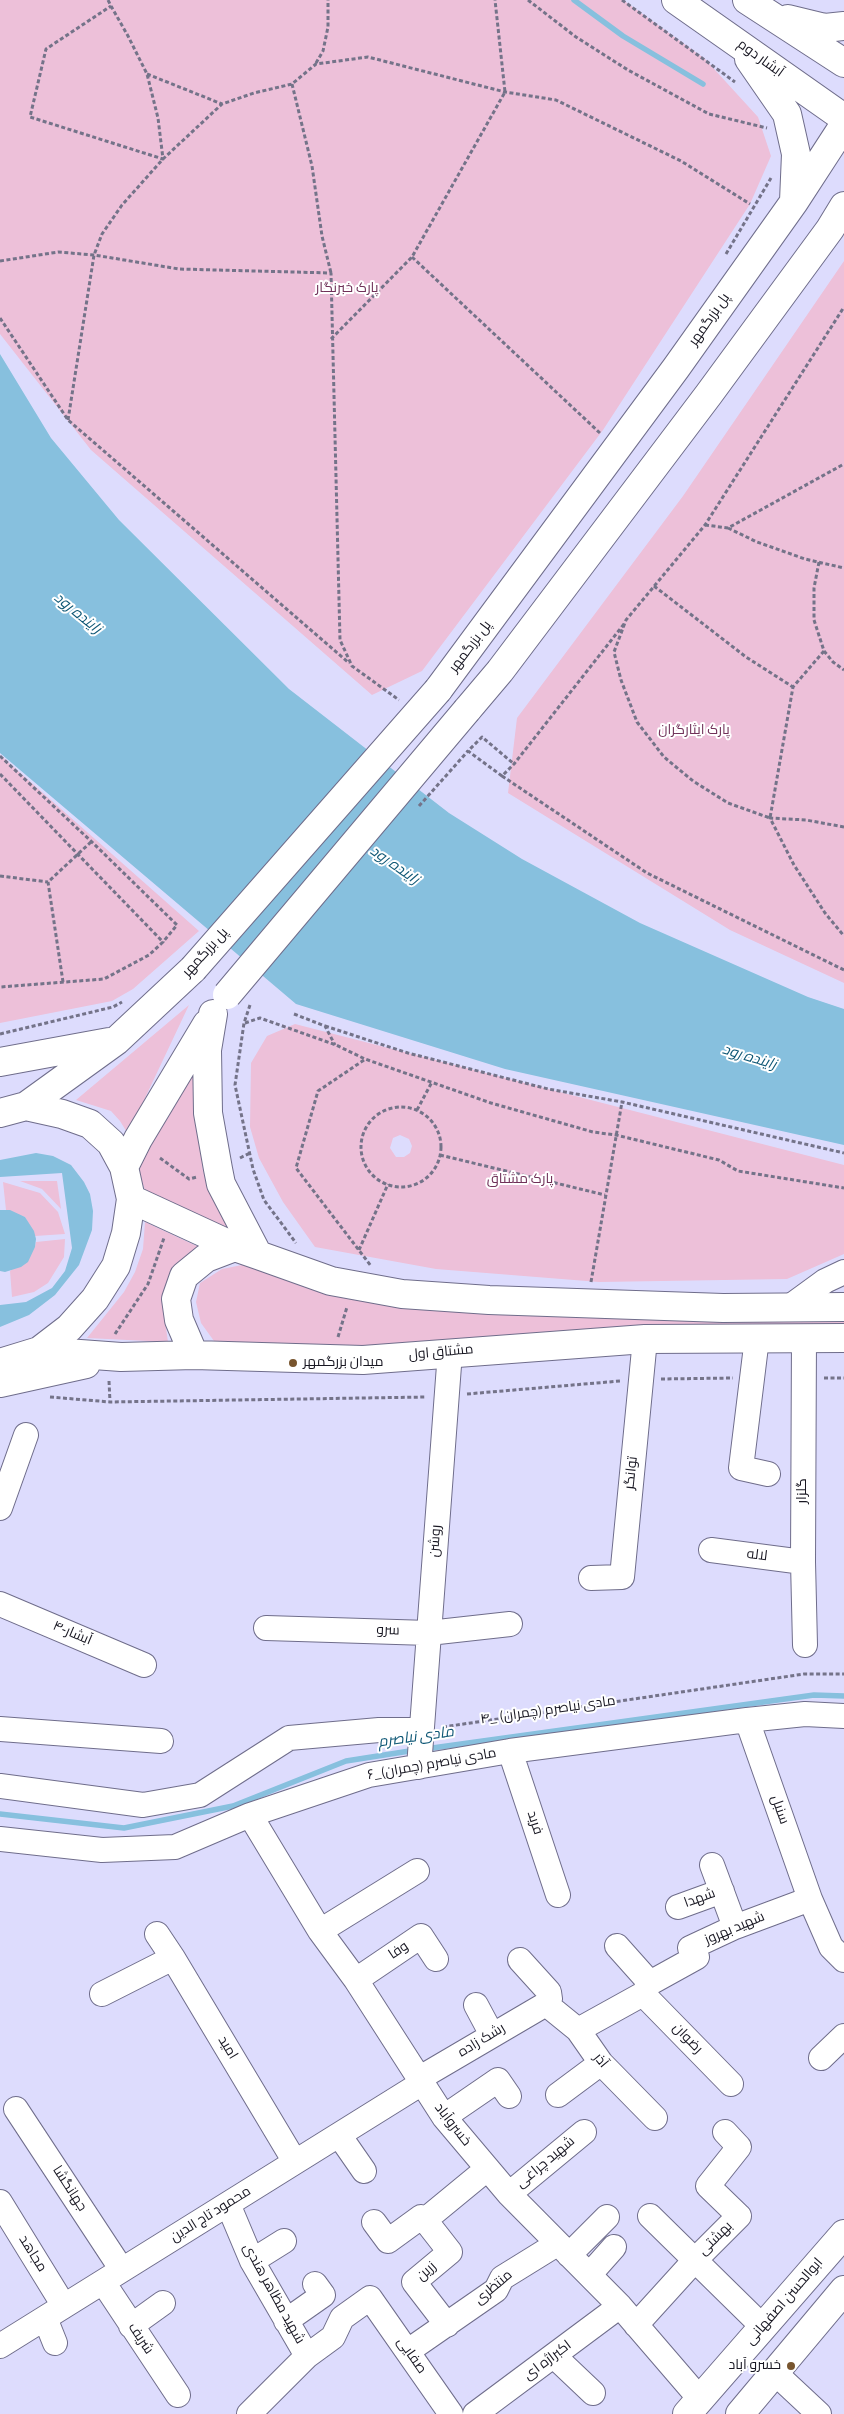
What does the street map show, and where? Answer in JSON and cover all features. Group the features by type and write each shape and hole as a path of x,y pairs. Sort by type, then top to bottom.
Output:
{"main road":[{"name":"آبشار دوم","path":"676,0 844,118"},
{"path":"757,7 825,28 844,26"},
{"path":"757,7 844,63"},
{"path":"737,42 787,114 796,154 794,202"},
{"name":"پل بزرگمهر","path":"26,1106 116,1041 193,969 438,690 676,368 794,202 844,125"},
{"path":"0,1363 39,1351 70,1328 95,1299 116,1266 126,1233 128,1184 138,1139 230,1004 500,671 837,226 844,206"},
{"path":"230,1004 207,1050 208,1113 221,1184 248,1252"},
{"path":"0,1062 116,1041"},
{"path":"0,1113 26,1106 62,1114 90,1124 111,1143 128,1184 248,1252 331,1281 364,1278 402,1294 489,1300 723,1308 844,1307"},
{"path":"194,1354 179,1320 177,1306 176,1298 184,1276 206,1258 248,1252"},
{"name":"مشتاق اول","path":"39,1351 117,1346 194,1354 363,1360 450,1352 645,1339 804,1336 844,1338"},
{"path":"0,1383 117,1346"},
{"name":"ابوالحسن اصفهانی","path":"694,2406 763,2326 841,2241"},
{"path":"740,2414 844,2290"}],"street":[{"path":"788,1308 825,1282 844,1272"},
{"name":"گلزار","path":"804,1336 803,1562 805,1645"},
{"path":"757,1338 741,1468 768,1474"},
{"name":"توانگر","path":"591,1578 622,1577 645,1339"},
{"name":"روشن","path":"418,1768 450,1352"},
{"path":"0,1508 26,1435"},
{"name":"لاله","path":"711,1550 803,1562"},
{"name":"۴-آبشار","path":"0,1604 144,1665"},
{"name":"سرو","path":"266,1628 429,1633 510,1624"},
{"name":"۶_مادی نیاصرم (چمران)","path":"0,1839 102,1850 175,1848 250,1815 369,1774 418,1768 510,1751 747,1720 805,1714 844,1716"},
{"name":"سنبل","path":"747,1720 810,1899 840,1948"},
{"path":"0,1729 161,1741"},
{"path":"0,1786 143,1805 200,1795 289,1738 379,1730 420,1730"},
{"name":"فرید","path":"510,1751 558,1895"},
{"name":"خسروآباد","path":"250,1815 320,1931 356,1980 444,2117 509,2194 620,2306 636,2325 694,2406"},
{"name":"شهدا","path":"712,1865 735,1927"},
{"path":"320,1931 417,1871"},
{"name":"شهدا","path":"678,1907 722,1891"},
{"name":"شهید بهروز","path":"578,2030 697,1957 690,1948 735,1927 810,1899"},
{"name":"امید","path":"157,1934 295,2162"},
{"name":"وفا","path":"356,1980 421,1936 436,1959"},
{"name":"رضوان","path":"617,1946 647,1989 731,2084"},
{"path":"102,1994 173,1958"},
{"path":"520,1960 549,1992 550,1999 546,2004"},
{"name":"آذر","path":"546,2004 578,2030 601,2063 655,2118"},
{"name":"رشک زاده","path":"422,2083 425,2075 546,2004"},
{"path":"476,2005 492,2035"},
{"path":"821,2058 844,2036"},
{"path":"558,2095 601,2063"},
{"path":"444,2117 498,2080 509,2096"},
{"name":"محمود تاج الدین","path":"0,2346 422,2083"},
{"name":"جهانگشا","path":"16,2108 112,2276"},
{"name":"شهید چراغی","path":"509,2194 584,2132"},
{"name":"بهشتی","path":"636,2325 695,2260 739,2216 708,2186 739,2147 725,2132"},
{"path":"339,2135 364,2171"},
{"path":"374,2222 388,2241 421,2217 425,2220 487,2169"},
{"name":"مجاهد","path":"0,2202 55,2312 54,2343"},
{"name":"شهید مظاهر هندی","path":"228,2204 252,2261 307,2356"},
{"path":"650,2216 763,2326"},
{"name":"منتظری","path":"408,2351 496,2290 502,2278 563,2250 607,2217"},
{"name":"زرین","path":"425,2220 450,2252 414,2282 447,2325"},
{"path":"252,2261 284,2241"},
{"path":"590,2274 614,2247"},
{"name":"شریف","path":"112,2276 131,2326 178,2395"},
{"path":"286,2321 323,2295 315,2284"},
{"name":"شهید مظاهر هندی","path":"249,2414 307,2356 333,2337 342,2318 370,2298"},
{"name":"صفایی","path":"370,2298 451,2414"},
{"path":"131,2326 163,2303"},
{"name":"اکبراژه ای","path":"479,2413 620,2306"},
{"path":"554,2356 593,2393"},
{"path":"774,2372 819,2414"}],"path":[{"path":"108,0 147,74 158,118 163,159"},
{"path":"68,420 94,255 102,234 122,205 163,159 222,104 254,93 292,84 316,64 323,51 328,27 329,0"},
{"path":"331,339 412,257 504,92 495,0"},
{"path":"528,0 576,37 628,70 709,114 777,130"},
{"path":"622,0 740,85"},
{"path":"111,6 46,49 30,117 163,159"},
{"path":"316,64 368,57 504,92 556,100 681,161 750,204"},
{"path":"147,74 222,104"},
{"path":"292,84 312,166 322,236 331,273 331,339 340,640 352,666"},
{"path":"723,259 771,177"},
{"path":"0,261 58,252 94,255 179,269 331,273"},
{"path":"412,257 606,438"},
{"path":"502,776 514,764 626,620 705,525 844,307"},
{"path":"0,318 68,420 352,666 402,702"},
{"path":"728,528 844,464"},
{"path":"705,525 728,528 757,542 844,568"},
{"path":"819,562 814,588 814,620 824,650 833,662 844,670"},
{"path":"654,586 746,657 793,687"},
{"path":"626,620 614,652 621,680 637,722 664,757 693,781 728,803 770,818 806,820 844,828"},
{"path":"824,650 793,687 770,818 794,865 825,913 844,936"},
{"path":"514,764 482,737 468,751 502,776 648,873 844,970"},
{"path":"0,756 92,841 177,925 149,955 104,979 0,987"},
{"path":"0,774 163,942"},
{"path":"48,882 92,841"},
{"path":"0,876 48,882"},
{"path":"48,882 63,982"},
{"path":"0,1034 113,1007 129,998"},
{"path":"230,1004 244,1024 241,1056 235,1086 253,1169 264,1200 298,1247"},
{"path":"294,1014 408,1053 548,1089 622,1102 844,1153"},
{"path":"244,1024 260,1018 336,1045 364,1059 520,1112 593,1132 616,1135 719,1160 738,1171 844,1188"},
{"path":"325,1026 336,1045"},
{"path":"332,1360 364,1278 359,1250 296,1168 318,1091 364,1059"},
{"path":"418,1110 432,1082"},
{"path":"590,1290 622,1102"},
{"path":"399,1107 418,1110 429,1118 437,1129 441,1142 440,1155 435,1167 420,1181 402,1186 388,1184 377,1178 368,1169 362,1157 361,1144 364,1132 370,1121 380,1112 399,1107"},
{"path":"440,1155 605,1195"},
{"path":"160,1158 189,1180"},
{"path":"359,1250 388,1184"},
{"path":"117,1346 148,1284 166,1234"},
{"path":"47,1397 110,1402 446,1396 641,1379 752,1378"},
{"path":"804,1378 844,1378"},
{"path":"109,1381 110,1402"},
{"name":"۴_ مادی نیاصرم (چمران)","path":"420,1730 804,1674 844,1674"}],"green space":[{"name":"پارک خبرنگار","path":"0,0 623,0 705,59 758,117 771,156 750,204 603,430 422,671 372,695 91,450 0,334"},
{"name":"پارک ایثارگران","path":"844,261 844,983 730,930 508,793 517,718 683,496"},
{"path":"0,755 199,931 133,989 112,1001 0,1023"},
{"path":"189,1005 128,1134 111,1111 76,1100"},
{"name":"پارک مشتاق","path":"295,1024 844,1165 844,1254 787,1279 599,1282 436,1269 315,1247 283,1202 259,1158 250,1127 251,1063 267,1036","holes":["400,1135 409,1139 412,1146 410,1153 404,1157 396,1157 390,1148 393,1138"]},
{"path":"195,1065 196,1108 203,1171 228,1230 146,1193 137,1168"},
{"path":"20,1181 57,1181 61,1209 42,1189"},
{"path":"3,1182 40,1193 58,1212 65,1234 35,1236 25,1217 6,1210"},
{"path":"145,1222 201,1248 164,1314 168,1342 87,1338 124,1292 135,1272 143,1249"},
{"path":"65,1239 64,1257 48,1283 34,1292 12,1297 10,1271 35,1247 36,1242"},
{"path":"247,1264 311,1287 844,1316 844,1332 398,1347 234,1346 214,1341 201,1323 196,1302 200,1283 222,1269"}],"water":[{"name":"زاینده رود","path":"0,354 51,438 119,520 289,689 449,813 522,859 640,923 808,997 844,1009 844,1145 505,1069 296,1004 0,753"},
{"path":"36,1153 53,1156 71,1165 84,1182 90,1194 93,1211 92,1230 79,1265 55,1295 29,1315 0,1327 0,1305 26,1302 52,1288 65,1271 72,1248 62,1173 0,1177 0,1160"},
{"path":"0,1210 10,1210 25,1217 34,1231 36,1239 35,1247 28,1262 21,1267 5,1272 0,1271"}],"waterway":[{"path":"574,0 623,36 703,84"},
{"name":"مادی نیاصرم","path":"425,1749 814,1695 844,1696"},
{"name":"مادی نیاصرم","path":"0,1814 124,1828 233,1806 346,1761 416,1750"}],"place":[{"name":"میدان بزرگمهر","path":"293,1363"},
{"name":"خسرو آباد","path":"791,2366"}]}
